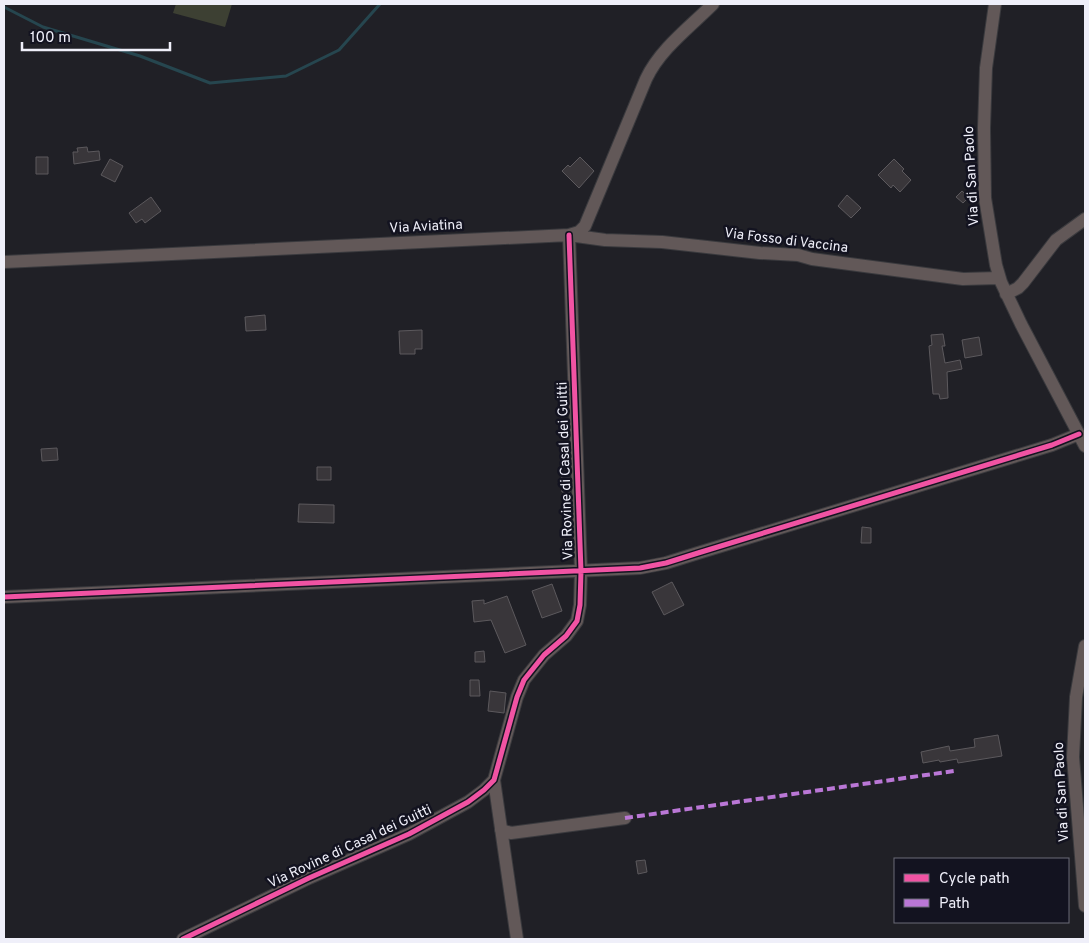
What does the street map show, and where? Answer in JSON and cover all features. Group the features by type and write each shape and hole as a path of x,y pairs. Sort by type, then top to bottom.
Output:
{"street":[{"path":"569,236 579,232 585,226 652,67 665,51 713,4"},
{"name":"Via di San Paolo","path":"995,4 984,85 984,174 987,217 999,278 1083,440"},
{"path":"1006,294 1021,286 1056,240 1085,219"},
{"name":"Via Aviatina","path":"4,262 569,236"},
{"name":"Via Fosso di Vaccina","path":"569,236 662,242 760,253 798,255 812,259 964,279 999,278"},
{"name":"Via Rovine di Casal dei Guitti","path":"183,939 309,878 409,834 473,798 494,780 520,687 534,666 566,636 577,621 580,605 581,571 569,236"},
{"path":"4,597 634,568 666,563 1052,445 1083,440"},
{"name":"Via di San Paolo","path":"1085,646 1076,697 1073,757 1085,906"},
{"path":"494,780 516,939"},
{"path":"501,830 511,833 625,818"}],"green space":[{"path":"176,4 232,4 225,27 173,13"}],"building":[{"path":"87,147 88,152 99,151 100,160 74,164 73,152 78,152 77,148"},
{"path":"36,157 48,157 48,174 36,174"},
{"path":"580,157 594,171 579,188 562,171 568,165 570,167"},
{"path":"110,159 123,166 115,182 101,175"},
{"path":"894,159 911,180 900,192 893,185 891,188 878,175"},
{"path":"962,191 969,197 963,203 956,197"},
{"path":"847,195 861,208 851,218 838,206"},
{"path":"151,197 161,211 145,223 142,219 136,223 129,213"},
{"path":"265,315 266,330 246,331 245,317"},
{"path":"422,330 422,349 415,349 415,354 400,354 399,331"},
{"path":"943,334 945,346 942,346 945,363 960,360 962,369 947,372 948,398 940,399 939,394 933,394 929,346 932,345 931,335"},
{"path":"979,337 982,355 965,358 962,340"},
{"path":"57,448 58,460 42,461 41,449"},
{"path":"317,467 331,467 331,480 317,480"},
{"path":"561,478 570,478 570,492 562,492"},
{"path":"299,504 334,505 334,523 298,522"},
{"path":"862,527 871,528 871,543 861,543"},
{"path":"672,582 684,605 664,615 652,592"},
{"path":"552,584 562,611 542,618 532,591"},
{"path":"507,596 526,645 505,653 491,620 474,622 472,601 484,600 484,604"},
{"path":"484,651 485,662 475,662 475,652"},
{"path":"470,680 479,680 480,696 470,696"},
{"path":"490,691 506,693 504,713 488,711"},
{"path":"998,735 1002,756 958,763 957,759 923,763 921,752 949,746 950,751 975,747 974,739"},
{"path":"645,860 647,872 638,874 636,861"}],"waterway":[{"path":"4,7 43,27 140,56 210,83 286,76 339,50 380,4"}],"marked path":[{"path":"625,818 954,771"}],"cycle path":[{"path":"183,939 309,878 409,834 468,802 494,780 517,697 524,680 544,655 566,636 577,621 580,605 581,571 569,235"},
{"path":"4,597 640,568 666,563 1052,445 1079,434"}]}
